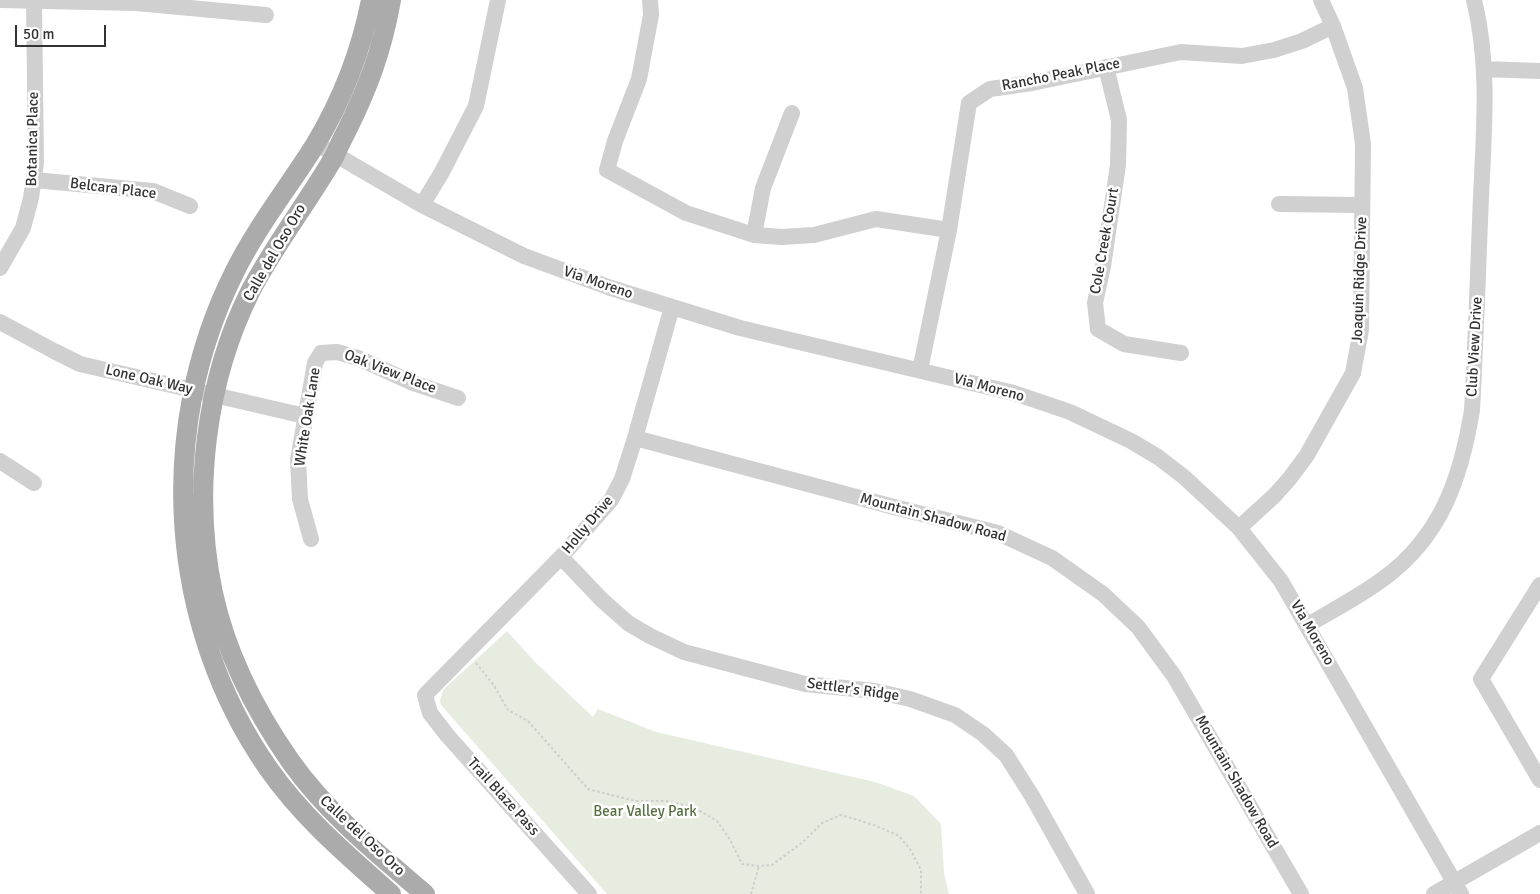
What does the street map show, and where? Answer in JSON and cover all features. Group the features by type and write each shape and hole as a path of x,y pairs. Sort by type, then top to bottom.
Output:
{"main road":[{"name":"Calle del Oso Oro","path":"371,0 357,57 338,102 316,143 234,272 207,338 194,390 187,429 183,470 183,510 186,550 199,620 217,672 231,704 268,768 291,797 325,836 391,894"},
{"name":"Calle del Oso Oro","path":"391,0 385,33 373,72 359,107 335,155 251,291 224,361 214,396 204,480 204,524 213,593 237,666 264,721 315,793 356,834 425,894"},
{"path":"217,672 237,666"}],"street":[{"path":"0,0 136,3 266,15"},
{"path":"422,205 442,172 476,106 498,0"},
{"path":"650,0 651,15 639,79 615,141 607,170 686,213 754,235 782,237 814,235 876,219 949,230"},
{"name":"Joaquin Ridge Drive","path":"1239,528 1275,495 1290,478 1311,447 1353,373 1361,330 1363,144 1355,88 1333,26 1321,0"},
{"name":"Club View Drive","path":"1308,625 1384,579 1414,552 1442,513 1450,496 1466,445 1472,402 1484,131 1484,69 1474,0"},
{"name":"Botanica Place","path":"0,268 23,228 34,180 36,163 34,2"},
{"name":"Rancho Peak Place","path":"920,370 949,230 970,103 990,89 1032,83 1180,52 1242,56 1274,50 1302,41 1333,26"},
{"name":"Cole Creek Court","path":"1106,67 1119,120 1118,165 1104,266 1095,303 1098,329 1124,344 1182,353"},
{"path":"1484,69 1540,71"},
{"path":"754,235 762,188 792,113"},
{"name":"Via Moreno","path":"316,143 422,205 524,256 611,288 703,318 769,336 1014,393 1070,412 1100,425 1158,457 1191,483 1239,528 1281,581 1458,888"},
{"name":"Belcara Place","path":"34,180 154,191 190,206"},
{"path":"1279,204 1362,205"},
{"name":"Holly Drive","path":"426,695 561,557 611,500 622,479 635,438 672,307"},
{"name":"Lone Oak Way","path":"0,322 80,364 305,416"},
{"name":"Oak View Place","path":"321,354 337,352 358,358 413,383 458,398"},
{"name":"White Oak Lane","path":"311,540 300,499 298,460 315,363 321,354"},
{"name":"Mountain Shadow Road","path":"635,438 998,533 1052,558 1104,594 1138,628 1174,676 1301,894"},
{"path":"0,461 34,483"},
{"name":"Settler's Ridge","path":"561,557 602,600 628,623 684,652 805,684 875,692 910,699 955,715 983,734 1006,755 1032,796 1087,894"},
{"path":"1540,585 1481,679 1540,780"},
{"name":"Trail Blaze Pass","path":"426,695 430,713 447,735 589,894"},
{"path":"1434,894 1458,888 1540,833"}],"path":[{"path":"468,654 493,684 508,710 528,721 588,788 635,801 666,800 693,807 716,822 729,838 742,864 772,865 803,842 822,823 841,815 874,825 898,836 910,849 921,870 920,894"},
{"path":"751,894 759,866"}],"green space":[{"name":"Bear Valley Park","path":"507,631 535,662 593,717 598,709 656,732 875,782 914,796 941,824 944,873 949,894 607,894 441,705 440,701 443,690"}]}
